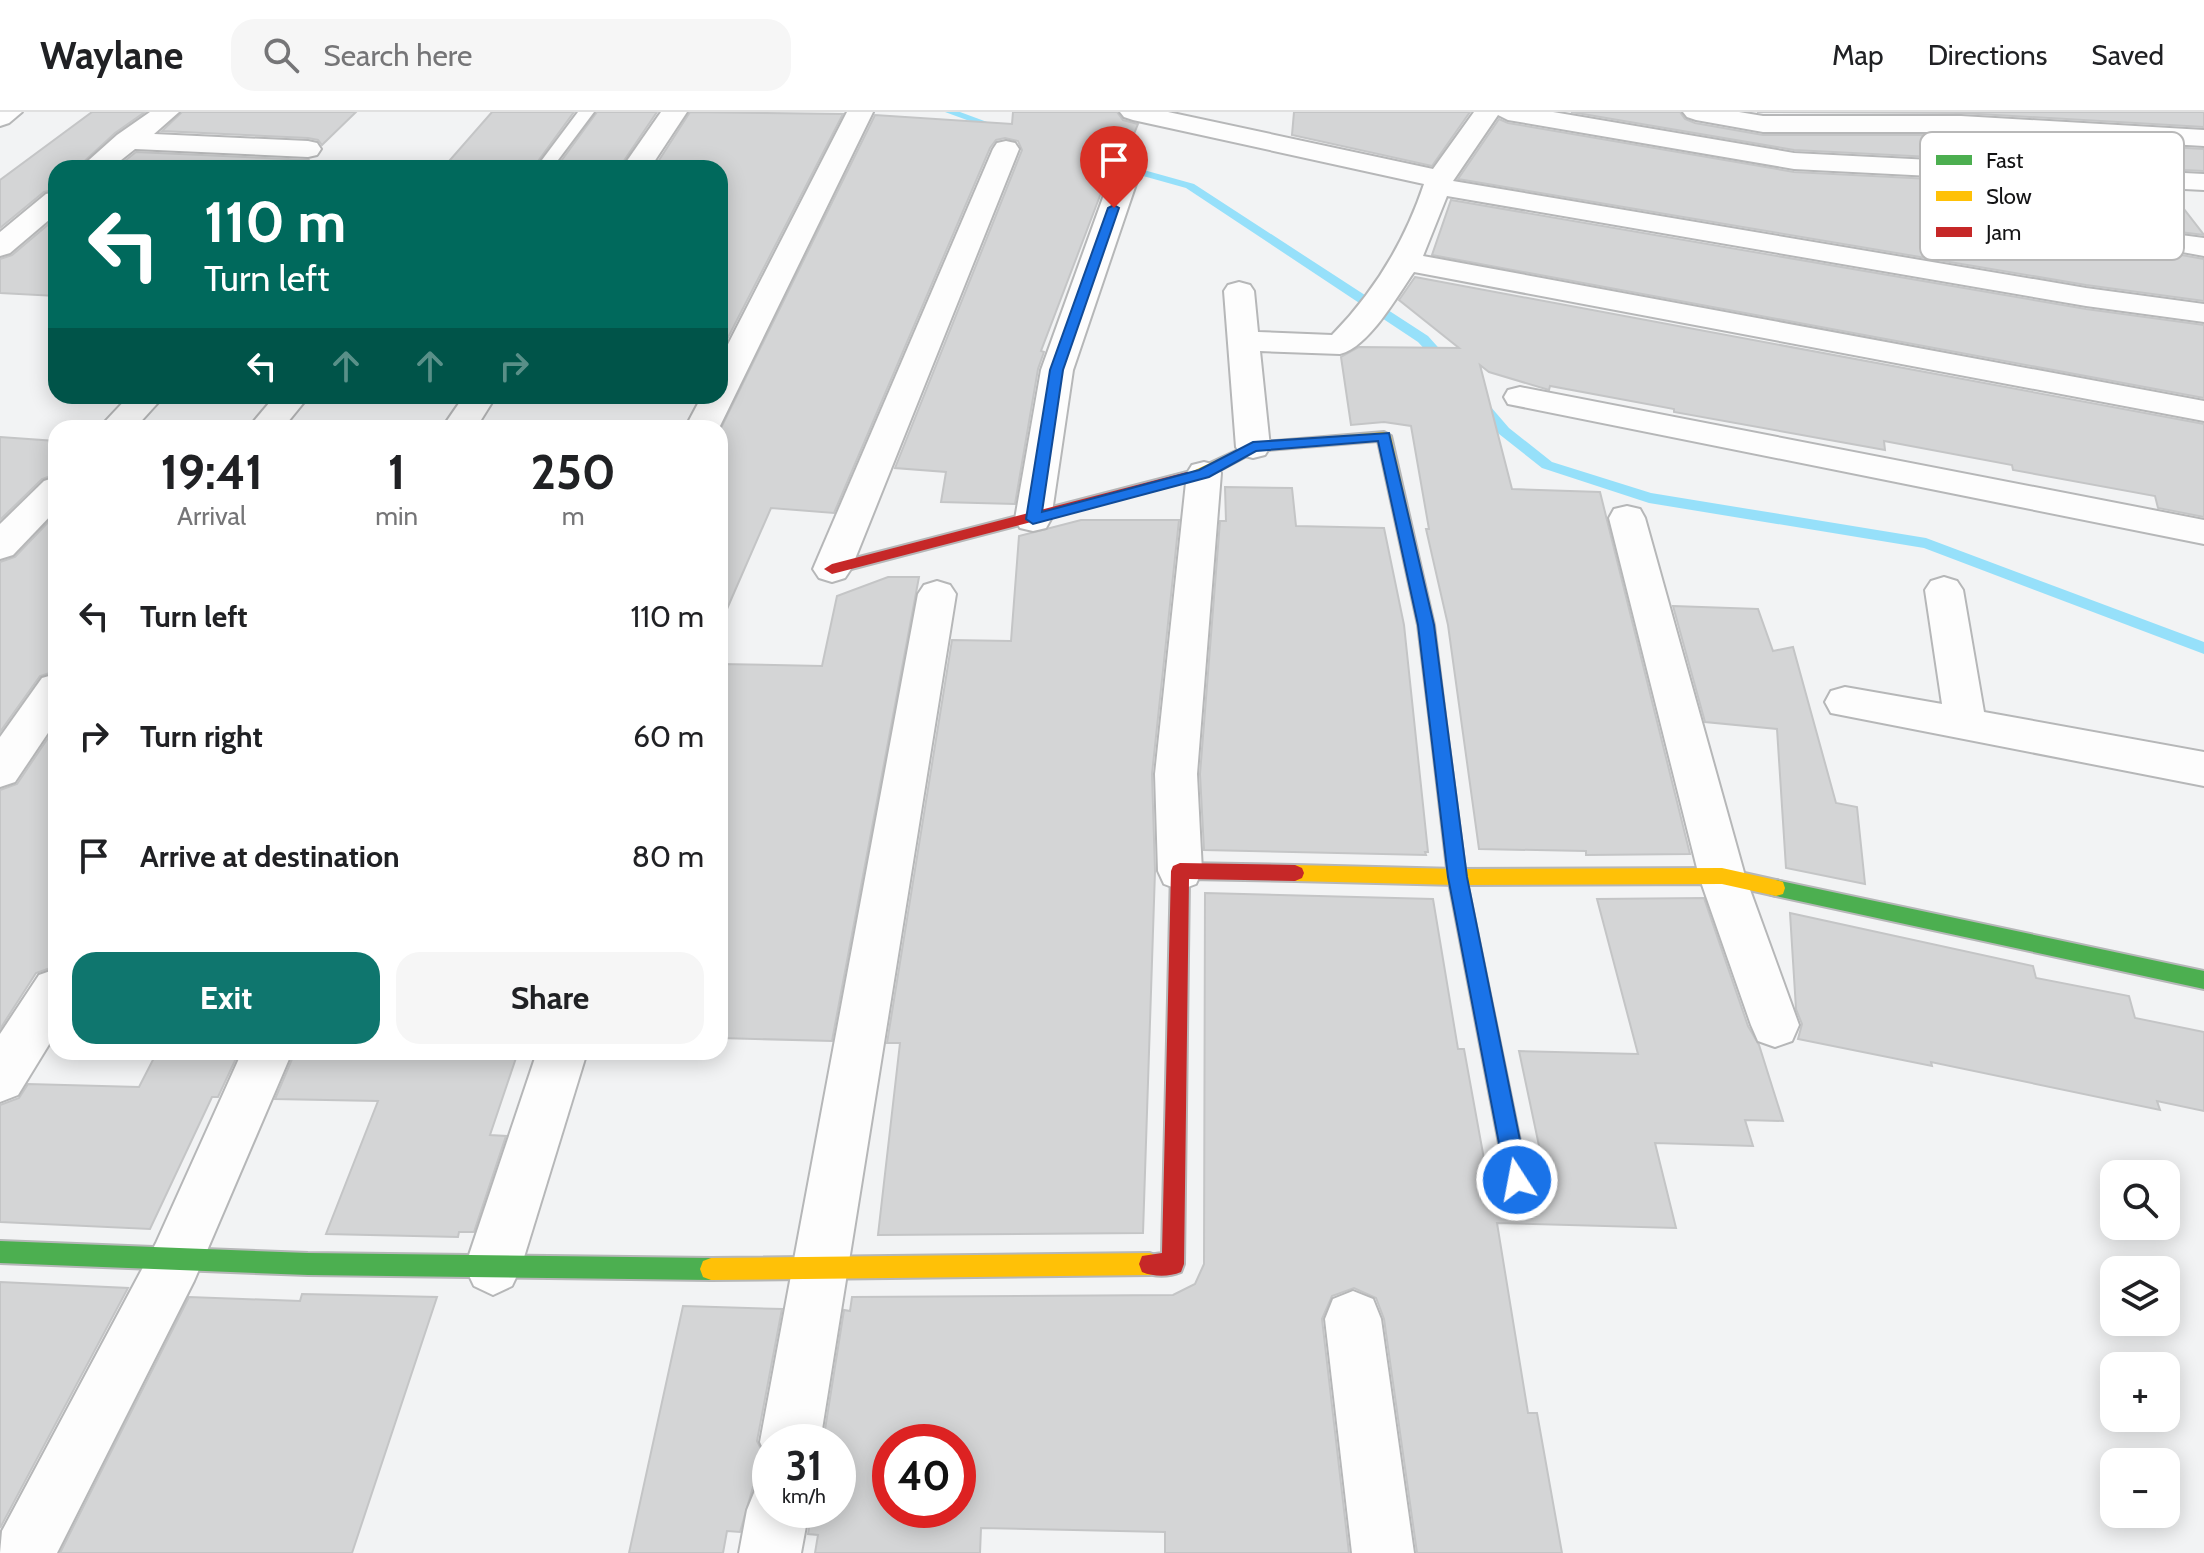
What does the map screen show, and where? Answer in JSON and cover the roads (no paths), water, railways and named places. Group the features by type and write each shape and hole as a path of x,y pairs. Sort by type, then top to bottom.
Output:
{"street":[{"path":"0,118 9,112"},
{"path":"103,160 166,112"},
{"path":"641,160 674,112"},
{"path":"728,376 860,112"},
{"path":"1133,112 1438,182 2086,297 2204,313"},
{"path":"1243,341 1340,345 1364,320 1406,262 1438,182 1487,112"},
{"path":"1508,112 1794,161 1920,167"},
{"path":"1696,112 1763,124 1961,124 2100,132"},
{"path":"2184,137 2204,138"},
{"path":"126,141 308,149"},
{"path":"832,569 1006,149"},
{"path":"1033,519 1057,370 1123,181"},
{"path":"2184,181 2204,182"},
{"path":"0,247 48,207"},
{"path":"1406,262 2204,411"},
{"path":"1239,291 1253,447"},
{"path":"1520,397 2204,532"},
{"path":"124,420 140,404"},
{"path":"272,420 286,404"},
{"path":"832,569 1204,473 1253,447 1384,436 1426,625 1457,877 1517,1180"},
{"path":"0,1252 175,1262 493,1267 822,1268 1173,1264 1180,871 1176,774 1204,473"},
{"path":"0,546 48,497"},
{"path":"1627,518 1722,876 1775,1025"},
{"path":"1944,590 1965,724"},
{"path":"793,1424 937,594"},
{"path":"0,770 48,701"},
{"path":"1845,702 2204,769"},
{"path":"1180,871 1457,877 1722,876 2204,980"},
{"path":"0,1078 48,1003"},
{"path":"24,1553 175,1262 263,1060"},
{"path":"493,1267 559,1060"},
{"path":"1353,1319 1383,1553"},
{"path":"770,1553 775,1528"}],"lane":[{"path":"550,160 586,112"}],"waterway":[{"path":"950,112 1001,129"},
{"path":"1097,160 1190,186 1423,339 1447,365"},
{"path":"1479,402 1504,431 1547,465 1649,498 1926,543 2204,648"}]}
